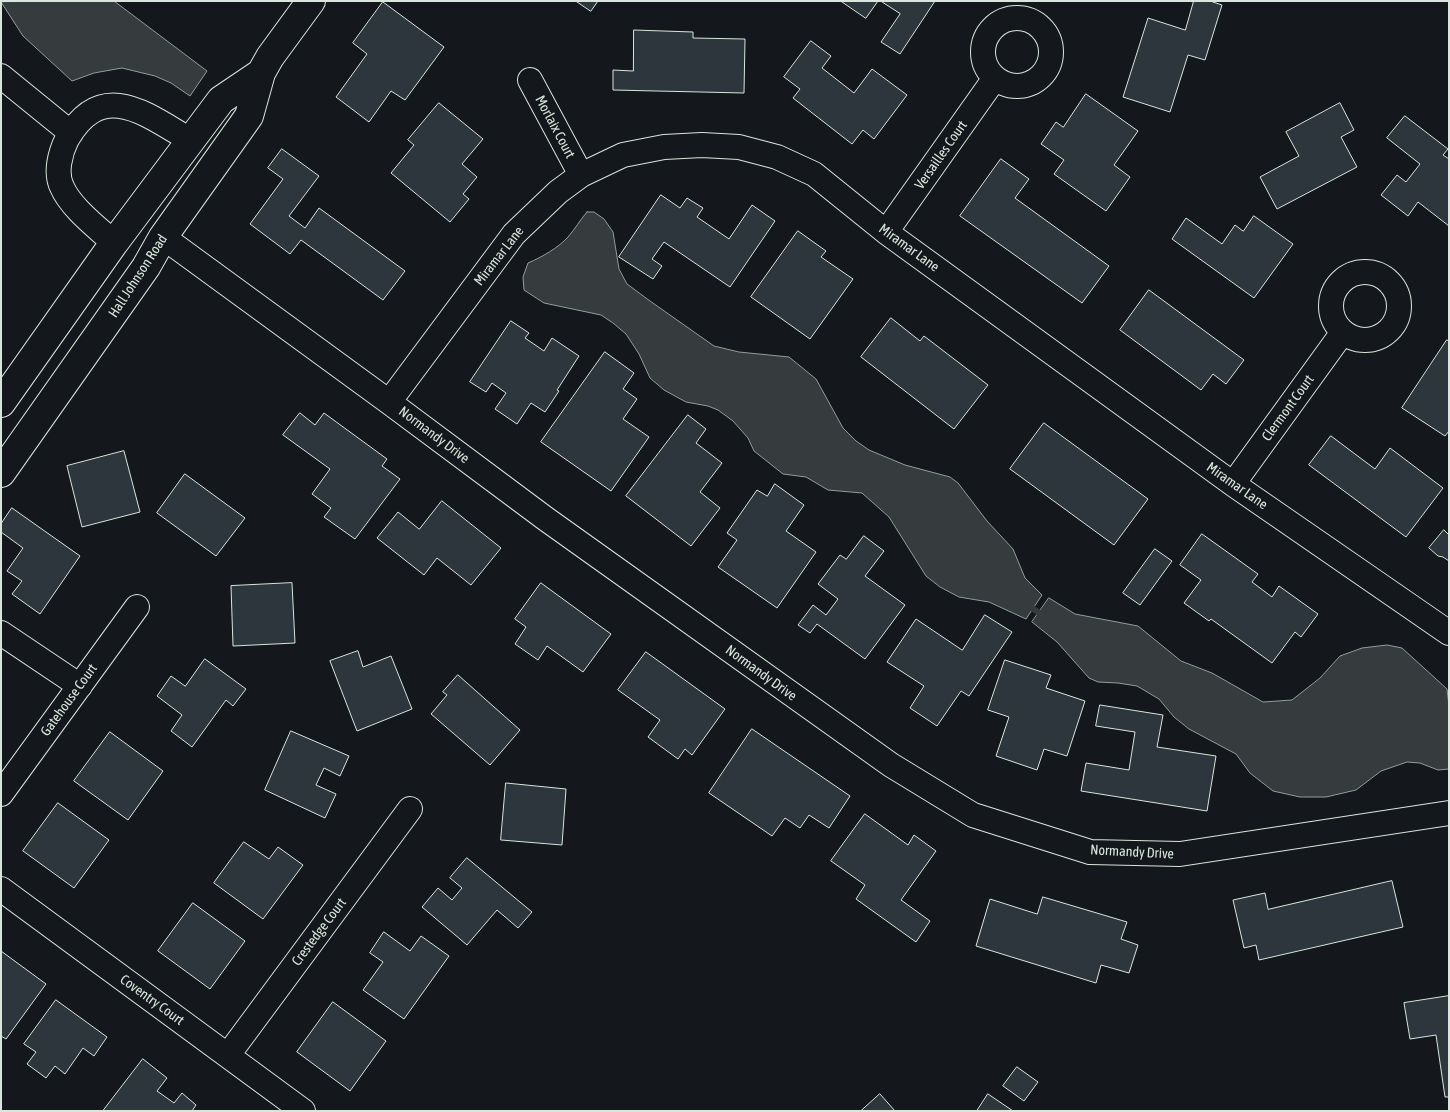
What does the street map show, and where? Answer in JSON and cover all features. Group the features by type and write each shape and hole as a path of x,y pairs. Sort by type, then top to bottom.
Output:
{"main road":[{"name":"Hall Johnson Road","path":"1,473 146,267 163,237 249,116 261,73 270,57 311,1"},
{"name":"Hall Johnson Road","path":"1,404 114,243 221,100 261,73"}],"street":[{"path":"1,76 71,133"},
{"name":"Versailles Court","path":"886,232 995,78"},
{"name":"Morlaix Court","path":"530,80 581,175"},
{"path":"114,243 71,202 61,187 60,160 66,142 79,120 97,108 119,106 141,111 190,140"},
{"name":"Miramar Lane","path":"389,402 514,234 558,192 581,175 623,155 664,147 702,145 739,147 777,157 814,174 886,232 1233,484 1449,633"},
{"name":"Normandy Drive","path":"163,237 546,519 890,766 973,815 1090,852 1180,854 1449,813"},
{"name":"Clermont Court","path":"1233,484 1343,332"},
{"name":"Gatehouse Court","path":"1,794 137,607"},
{"path":"1,632 80,686"},
{"name":"Crestedge Court","path":"228,1056 410,808"},
{"name":"Coventry Court","path":"1,890 303,1111"}],"shaded area":[{"path":"114,1 207,71 190,96 171,83 155,76 122,68 94,73 72,81 23,36 1,2"},
{"path":"587,212 594,212 604,219 613,232 619,269 627,284 650,301 714,346 739,352 789,357 816,379 843,428 856,441 869,450 905,465 950,477 958,483 987,521 1013,549 1025,578 1042,595 1026,619 989,602 959,597 940,587 926,576 889,517 862,493 828,490 806,477 783,474 754,451 748,438 733,421 718,410 686,402 664,390 650,378 639,354 626,334 601,315 544,303 524,290 523,277 528,263 560,245 571,234"},
{"path":"1049,598 1075,614 1138,626 1181,661 1212,673 1263,702 1292,700 1320,678 1340,656 1362,648 1387,645 1402,648 1447,689 1449,706 1449,769 1438,770 1420,763 1407,762 1381,771 1356,790 1326,797 1300,797 1273,791 1250,773 1236,754 1189,729 1174,717 1159,699 1137,686 1098,682 1089,678 1057,642 1032,622"}],"building":[{"path":"576,1 598,1 591,11"},
{"path":"841,1 878,1 866,18"},
{"path":"881,1 935,1 900,54 881,42 900,14"},
{"path":"1194,1 1210,1 1222,5 1205,60 1188,55 1170,112 1123,97 1148,18 1185,30"},
{"path":"383,2 444,47 405,100 391,91 369,122 336,97 367,54 353,43"},
{"path":"634,30 693,32 693,38 745,39 744,93 613,90 613,70 633,71"},
{"path":"811,41 831,56 822,68 854,93 872,69 907,95 874,139 863,130 852,144 793,98 800,89 784,77"},
{"path":"1086,94 1138,131 1114,165 1130,177 1106,211 1054,174 1064,160 1041,144 1056,122 1063,127"},
{"path":"439,103 483,139 462,164 477,177 463,194 469,199 450,222 391,173 414,145 408,140"},
{"path":"1340,103 1354,130 1341,137 1357,167 1277,209 1260,177 1299,156 1286,132"},
{"path":"1405,116 1448,149 1443,155 1449,159 1449,226 1418,202 1408,216 1381,195 1397,175 1406,182 1420,164 1387,138"},
{"path":"282,149 319,176 289,216 305,228 319,208 405,271 383,300 301,240 290,254 250,224 283,179 268,168"},
{"path":"1001,159 1029,179 1015,198 1109,266 1082,303 960,216"},
{"path":"661,195 680,208 687,198 703,208 697,217 729,239 752,205 775,221 730,287 664,242 652,259 662,266 653,279 619,257"},
{"path":"1254,216 1293,244 1254,298 1172,239 1186,218 1222,244 1235,225 1243,231"},
{"path":"798,231 826,251 821,257 853,279 810,339 751,297"},
{"path":"1149,290 1244,360 1226,384 1213,374 1201,390 1120,330"},
{"path":"891,318 920,341 924,336 988,385 954,429 861,357"},
{"path":"511,321 529,333 525,338 544,351 552,338 579,356 545,412 531,403 517,424 495,409 506,393 492,383 486,392 470,382"},
{"path":"1447,340 1449,341 1449,431 1445,436 1402,408"},
{"path":"605,352 634,373 623,389 637,399 623,419 649,437 611,491 541,442"},
{"path":"300,413 315,425 324,413 387,459 382,466 400,479 355,539 324,517 331,508 312,494 330,469 283,435"},
{"path":"688,415 706,429 696,443 722,463 700,492 720,508 691,546 626,496"},
{"path":"1044,423 1148,499 1114,545 1010,469"},
{"path":"1331,436 1375,469 1390,448 1443,488 1406,537 1309,465"},
{"path":"124,451 140,512 82,527 67,466"},
{"path":"185,474 245,518 216,556 157,513"},
{"path":"775,484 804,505 786,531 816,552 777,608 718,567 737,540 727,533 757,490 767,496"},
{"path":"442,501 501,548 471,585 437,558 424,575 377,538 398,512 419,529"},
{"path":"12,508 80,556 40,614 12,594 22,581 7,571 23,548 1,532 1,524"},
{"path":"1444,530 1449,535 1449,561 1438,556 1429,548"},
{"path":"1202,534 1258,574 1252,582 1272,597 1279,586 1318,614 1301,637 1295,632 1272,663 1211,619 1209,621 1184,603 1201,580 1180,565"},
{"path":"864,536 884,551 865,576 905,605 865,659 817,624 810,633 798,625 813,605 826,615 838,599 818,584 840,555 846,559"},
{"path":"1155,549 1172,561 1140,605 1123,593"},
{"path":"292,583 295,643 233,646 231,586"},
{"path":"541,583 611,634 583,672 547,646 538,660 515,644 526,627 515,619"},
{"path":"985,615 1012,632 969,696 961,691 937,726 910,708 924,686 887,662 916,619 962,650"},
{"path":"358,651 363,667 391,656 412,709 357,731 330,661"},
{"path":"646,652 725,709 692,755 685,749 678,759 648,737 660,720 618,690"},
{"path":"205,659 246,689 233,706 226,700 192,747 171,731 182,715 157,696 171,676 185,686"},
{"path":"1005,660 1051,675 1046,688 1085,701 1067,756 1044,749 1037,770 996,756 1009,717 988,710"},
{"path":"458,675 520,730 490,765 431,714 447,695 443,692"},
{"path":"1100,705 1163,715 1157,747 1216,756 1207,811 1081,791 1086,763 1129,770 1135,732 1096,726"},
{"path":"752,729 850,796 829,828 809,815 800,828 785,818 772,836 709,793"},
{"path":"291,731 349,756 340,776 324,768 316,785 336,794 325,818 265,790"},
{"path":"110,732 163,771 128,820 74,781"},
{"path":"506,783 566,789 562,845 501,840"},
{"path":"58,803 109,840 74,888 23,851"},
{"path":"865,814 908,845 914,835 936,851 901,900 930,921 916,942 856,899 865,885 831,861"},
{"path":"244,842 269,859 278,847 303,865 263,919 214,883"},
{"path":"467,858 532,912 518,928 497,910 467,945 422,907 438,888 452,900 462,888 450,878"},
{"path":"1392,881 1403,927 1259,960 1256,945 1244,948 1233,900 1265,893 1268,909"},
{"path":"1043,897 1127,922 1121,939 1138,945 1129,973 1101,965 1096,983 976,946 990,899 1037,914"},
{"path":"193,903 245,941 210,989 158,951"},
{"path":"384,932 410,951 421,936 449,956 404,1019 363,990 383,962 370,953"},
{"path":"1,951 46,984 6,1039 1,1036"},
{"path":"1449,996 1449,1097 1445,1097 1436,1035 1410,1039 1404,1003"},
{"path":"56,1000 107,1037 94,1056 83,1048 65,1074 55,1066 46,1078 27,1064 36,1052 24,1044"},
{"path":"333,1002 386,1041 350,1091 297,1052"},
{"path":"143,1059 167,1078 157,1091 174,1103 182,1093 196,1105 192,1111 103,1111"},
{"path":"1017,1067 1038,1082 1024,1101 1003,1086"},
{"path":"880,1094 895,1111 861,1111"},
{"path":"988,1094 1013,1111 977,1111"}],"waterway":[{"path":"1026,604 1044,616"}]}
